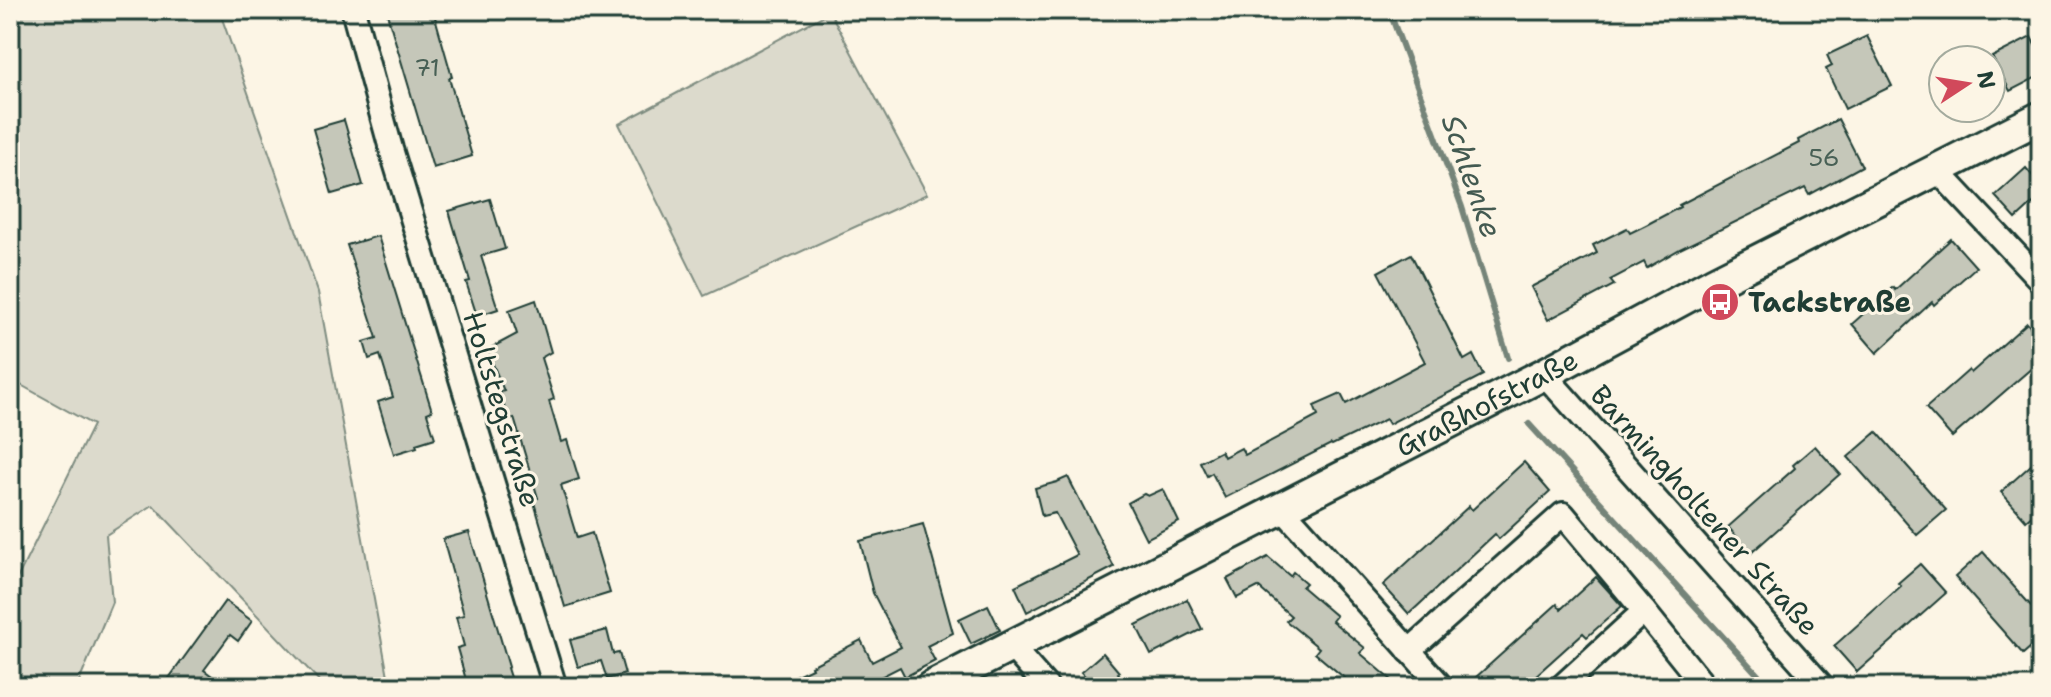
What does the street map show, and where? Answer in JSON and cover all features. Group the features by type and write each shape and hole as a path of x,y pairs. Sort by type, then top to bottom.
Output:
{"street":[{"name":"Holtstegstraße","path":"353,10 391,149 555,687"},
{"name":"Graßhofstraße","path":"931,687 2041,117"},
{"path":"1937,170 2041,281"},
{"name":"Barmingholtener Straße","path":"1544,374 1823,687"},
{"path":"1281,507 1442,687"},
{"path":"1409,651 1563,514 1705,687"},
{"path":"1561,687 1644,611"},
{"path":"1011,646 1047,687"}],"shaded area":[{"path":"10,10 219,10 318,292 390,687 325,687 153,505 106,535 112,602 77,687 10,687 10,593 93,425 10,379 10,123 19,106 10,101"},
{"path":"830,12 927,194 704,296 619,124"}],"building":[{"path":"386,10 433,10 472,156 433,168"},
{"path":"1867,36 1892,86 1845,109 1826,69 1832,66 1827,55"},
{"path":"2031,37 2041,57 2041,75 2010,91 2007,85 2007,49"},
{"path":"1838,119 1862,166 1809,195 1805,188 1647,268 1644,262 1610,280 1614,285 1548,320 1531,287 1597,253 1593,245 1627,228 1630,233 1646,225"},
{"path":"344,120 363,185 332,194 313,129"},
{"path":"2026,168 2041,186 2041,196 2016,219 1995,196"},
{"path":"490,199 505,249 481,256 498,309 477,316 449,211"},
{"path":"378,236 432,411 427,413 435,438 394,454 378,402 393,397 380,355 369,359 364,342 377,338 347,245"},
{"path":"1951,239 1976,267 1934,305 1932,302 1877,353 1852,324"},
{"path":"1411,254 1464,360 1473,355 1483,375 1389,424 1386,419 1225,498 1212,473 1207,476 1200,462 1221,451 1224,457 1241,448 1245,455 1318,416 1314,406 1341,394 1346,404 1425,362 1378,272"},
{"path":"536,300 551,352 541,358 554,399 549,401 561,442 567,440 579,479 561,485 577,538 592,533 610,593 565,607 533,499 538,498 514,418 508,420 500,392 504,391 487,350 517,334 509,310"},
{"path":"2027,323 2041,339 2041,360 1952,437 1926,408"},
{"path":"1877,432 1946,510 1917,535 1848,457"},
{"path":"1815,446 1840,474 1751,553 1728,527 1795,468 1793,465"},
{"path":"2041,456 2041,507 2026,520 2001,492"},
{"path":"1524,462 1550,492 1499,539 1495,534 1409,614 1383,585 1469,506 1472,510"},
{"path":"1068,477 1114,567 1027,612 1015,586 1077,555 1055,513 1042,516 1035,488"},
{"path":"1163,489 1179,522 1146,539 1128,503 1144,494 1148,496"},
{"path":"923,524 953,633 927,646 935,661 905,677 900,667 861,687 771,687 861,640 872,662 901,647 873,593 860,541"},
{"path":"469,532 513,687 468,687 457,648 464,646 456,617 464,615 443,539"},
{"path":"1983,552 2041,617 2041,638 2023,654 1955,577"},
{"path":"1268,557 1290,576 1293,572 1306,583 1302,587 1336,616 1332,621 1365,648 1360,653 1400,687 1355,687 1315,653 1319,648 1286,621 1291,616 1258,587 1237,598 1227,579"},
{"path":"1920,564 1946,593 1857,672 1834,646 1901,586 1898,583"},
{"path":"1596,577 1622,606 1587,637 1583,633 1523,687 1465,687 1557,604 1561,609"},
{"path":"1187,599 1202,629 1151,655 1136,625"},
{"path":"225,601 252,621 238,641 230,635 204,670 227,687 176,687 167,681"},
{"path":"988,605 1000,630 971,644 959,619"},
{"path":"607,630 613,654 619,653 625,674 607,679 601,661 578,667 570,640"},
{"path":"1103,653 1130,687 1095,687 1081,672"}],"waterway":[{"name":"Schlenke","path":"1389,10 1462,207 1508,358"},
{"name":"Schlenke","path":"1529,424 1769,687"}],"place":[{"name":"Tackstraße","path":"1720,302"}]}
